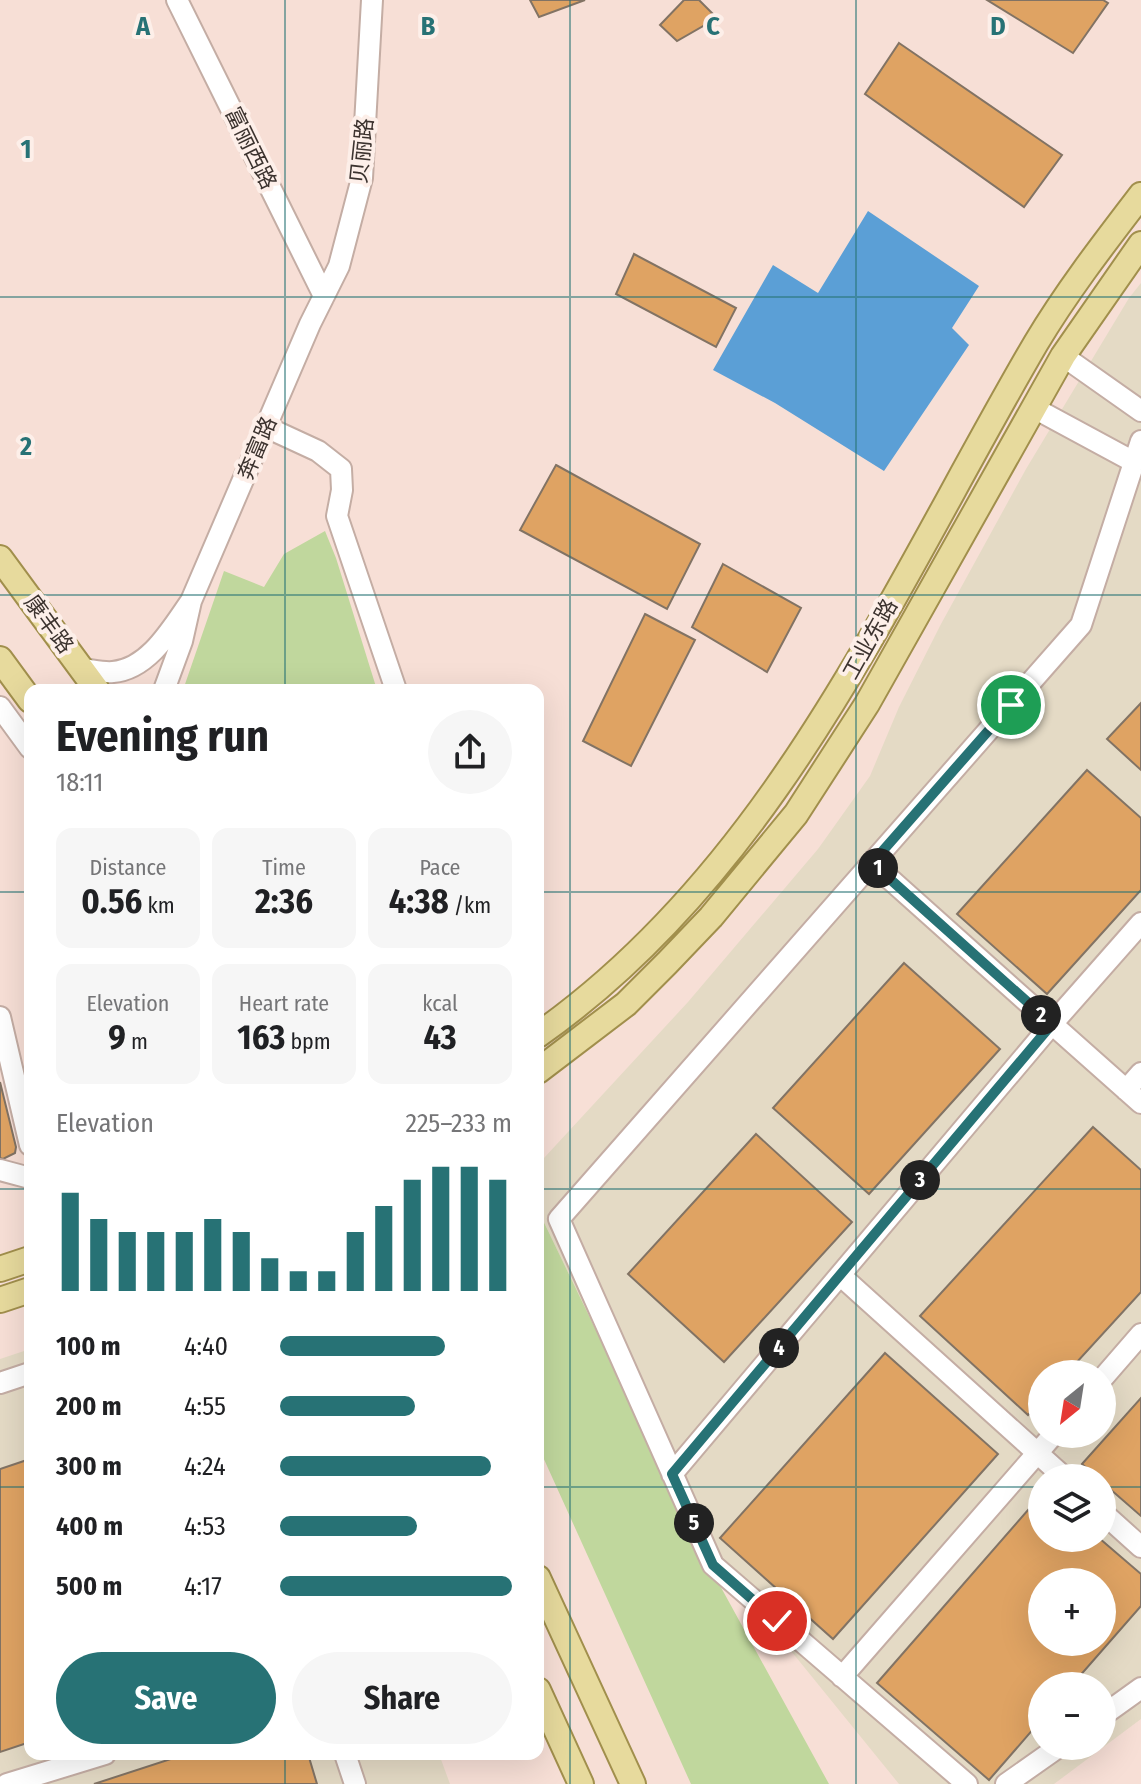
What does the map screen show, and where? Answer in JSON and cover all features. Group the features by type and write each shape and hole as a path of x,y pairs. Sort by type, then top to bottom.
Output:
{"main road":[{"name":"工业东路","path":"544,1030 606,982 646,943 689,898 772,796 842,689 1038,340 1141,195"},
{"name":"工业东路","path":"544,1066 626,1004 667,963 711,917 796,814 867,704 1063,356 1141,244"},
{"name":"康丰路","path":"0,558 93,684"},
{"path":"0,659 24,692"},
{"path":"0,1269 24,1261"},
{"path":"0,1300 24,1292"},
{"path":"544,1591 633,1784"},
{"path":"544,1703 581,1784"}],"street":[{"name":"富丽西路","path":"177,0 324,296"},
{"name":"贝丽路","path":"324,296 339,266 362,178 372,0"},
{"name":"奔富路","path":"191,601 324,296"},
{"path":"1063,356 1141,411"},
{"path":"967,1784 713,1565 559,1219 1081,625 1139,449 1034,408"},
{"path":"266,427 318,451 341,469 342,490 337,516 394,684"},
{"path":"82,669 114,672 136,665 163,640 191,601"},
{"path":"166,684 182,641 191,601"},
{"path":"0,707 24,740"},
{"path":"872,863 1134,1096 1141,1073"},
{"path":"672,1474 1141,923"},
{"path":"0,1017 24,1119"},
{"path":"0,1170 24,1176"},
{"path":"840,1275 1049,1464"},
{"path":"1116,1363 1141,1334"},
{"path":"0,1383 24,1375"},
{"path":"842,1677 1041,1448"},
{"path":"1116,1525 1141,1547"},
{"path":"1116,1706 1141,1688"},
{"path":"7,1784 85,1760"},
{"path":"347,1760 355,1784"},
{"path":"1006,1784 1040,1760"}],"shaded area":[{"path":"1141,283 1141,1719 1116,1738 1116,1672 1028,1672 1028,1760 1086,1760 1054,1784 899,1784 787,1646 712,1571 544,1222 544,1158 688,1002 818,849 870,776 899,707 1026,469"},
{"path":"24,1351 24,1760 441,1760 450,1784 0,1784 0,1359"}],"green space":[{"path":"325,531 375,684 185,684 224,571 264,587 284,554"},
{"path":"544,1222 712,1571 829,1784 691,1784 544,1459"}],"water":[{"path":"868,211 979,286 952,328 969,345 884,471 775,403 713,370 773,265 818,293"}],"building":[{"path":"530,0 585,0 539,17"},
{"path":"684,0 699,0 717,18 677,41 660,25"},
{"path":"987,0 1103,0 1108,3 1073,53"},
{"path":"899,43 1062,155 1024,207 865,94"},
{"path":"634,254 736,308 716,347 616,294"},
{"path":"556,465 700,544 667,609 520,530"},
{"path":"723,564 801,608 767,672 692,627"},
{"path":"645,614 695,640 631,766 583,741"},
{"path":"1141,703 1141,770 1107,739"},
{"path":"1087,770 1141,818 1141,890 1047,994 957,914"},
{"path":"904,963 1000,1049 869,1194 773,1108"},
{"path":"0,1082 16,1147 15,1153 3,1159 0,1158"},
{"path":"1093,1127 1141,1170 1141,1292 1079,1360 1028,1360 1028,1415 920,1316"},
{"path":"756,1134 852,1222 724,1362 628,1274"},
{"path":"885,1353 998,1454 833,1639 720,1538"},
{"path":"1141,1398 1141,1516 1116,1494 1116,1464 1082,1464 1096,1448 1116,1448 1116,1426"},
{"path":"24,1461 24,1744 0,1752 0,1469"},
{"path":"1028,1510 1028,1552 1115,1552 1141,1574 1141,1606 1116,1635 1116,1568 1028,1568 1028,1656 1097,1656 1083,1672 1028,1672 1028,1735 989,1780 877,1683"},
{"path":"168,1760 310,1760 317,1784 94,1784"}],"route":[{"path":"777,1621 713,1565 672,1474 1052,1024 872,863 1011,705"}]}
